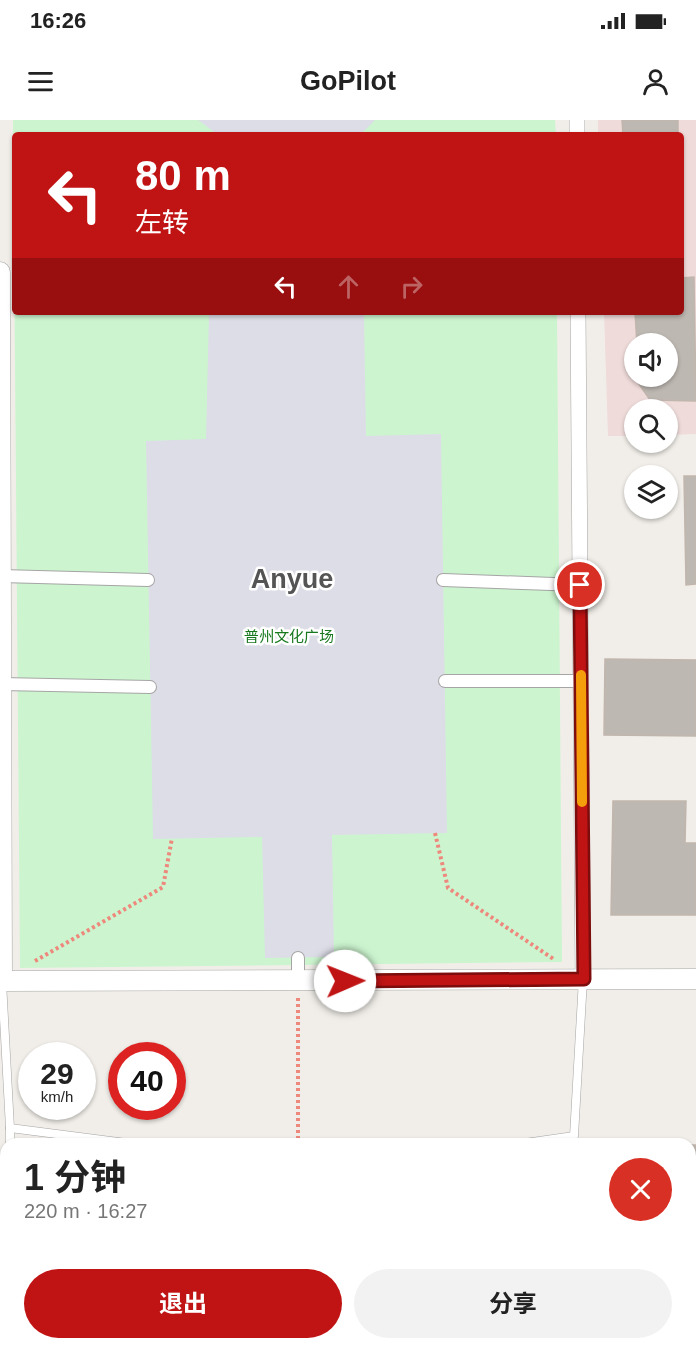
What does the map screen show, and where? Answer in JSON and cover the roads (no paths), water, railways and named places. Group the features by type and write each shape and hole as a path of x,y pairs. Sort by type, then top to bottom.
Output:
{"street":[{"path":"0,272 2,981 298,982 696,979"},
{"path":"578,315 584,979"},
{"path":"1,576 148,580"},
{"path":"443,580 580,585"},
{"path":"445,681 581,681"},
{"path":"1,684 150,687"},
{"path":"298,958 298,982"}],"lane":[{"path":"574,1138 584,979"},
{"path":"2,981 10,1138"},
{"path":"10,1128 88,1138"}],"district":[{"name":"Anyue","path":"292,579"}],"park label":[{"name":"普州文化广场","path":"289,637"}]}
